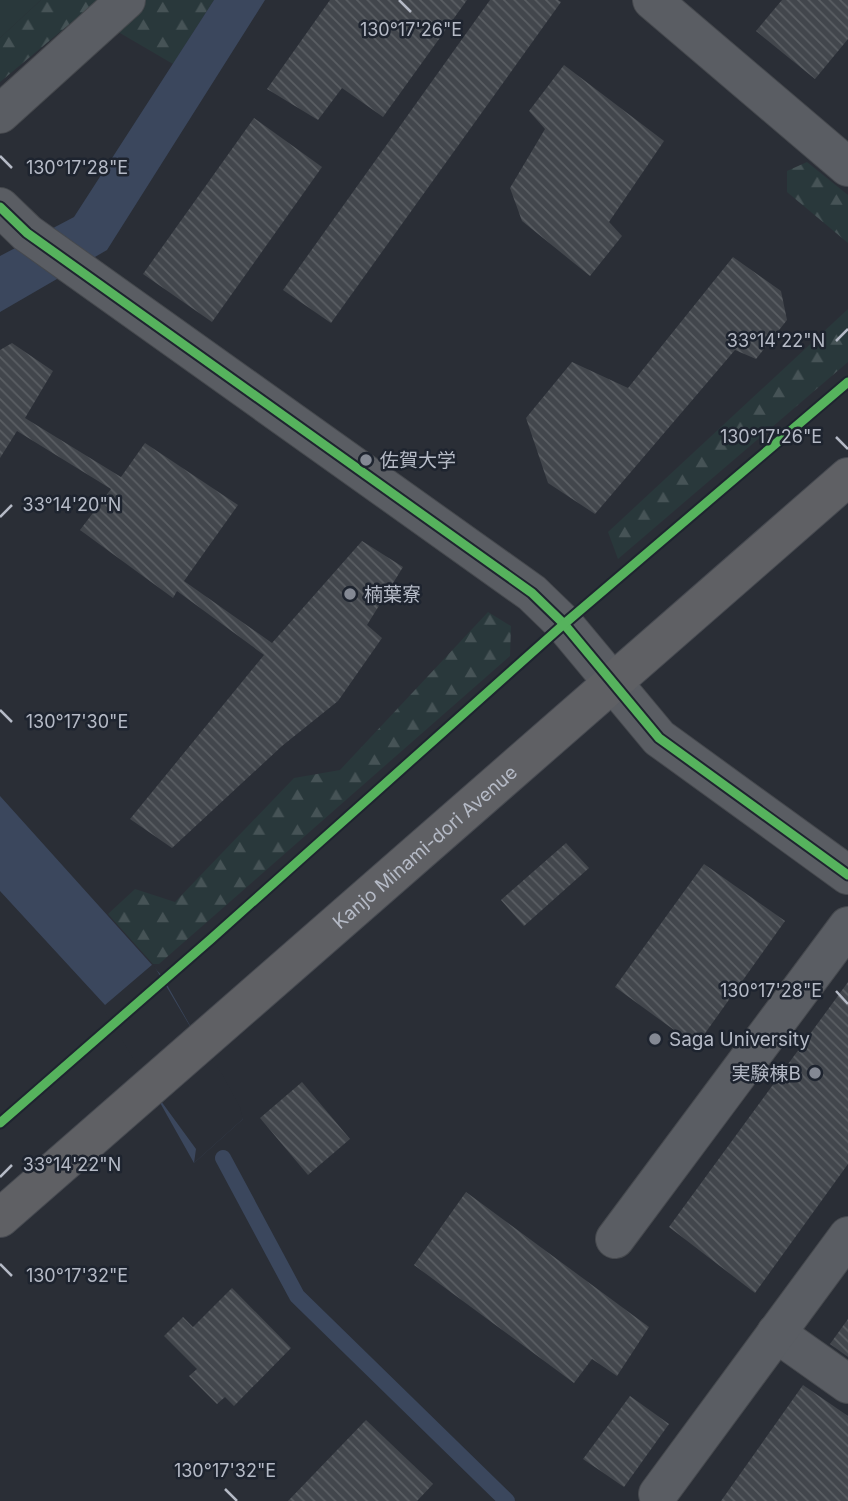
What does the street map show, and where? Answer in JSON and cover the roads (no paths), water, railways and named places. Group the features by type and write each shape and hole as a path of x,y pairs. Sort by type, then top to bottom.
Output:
{"highway":[{"name":"Kanjo Minami-dori Avenue","path":"0,1218 848,477"}],"street":[{"path":"0,114 126,0"},
{"path":"652,0 848,167"},
{"path":"0,207 27,233 91,276 532,593 564,624 659,738 848,875"},
{"path":"615,1239 848,926"},
{"path":"658,1494 848,1236"},
{"path":"776,1333 848,1384"}],"water":[{"path":"214,0 265,0 107,250 0,312 0,256 74,217"},
{"path":"0,796 162,976 243,1119 194,1163 105,1005 0,891"}],"waterway":[{"path":"223,1158 297,1296 507,1501"}],"place":[{"name":"佐賀大学","path":"366,460"},
{"name":"楠葉寮","path":"350,594"},
{"name":"Saga University","path":"655,1039"},
{"name":"実験棟B","path":"815,1073"}]}
